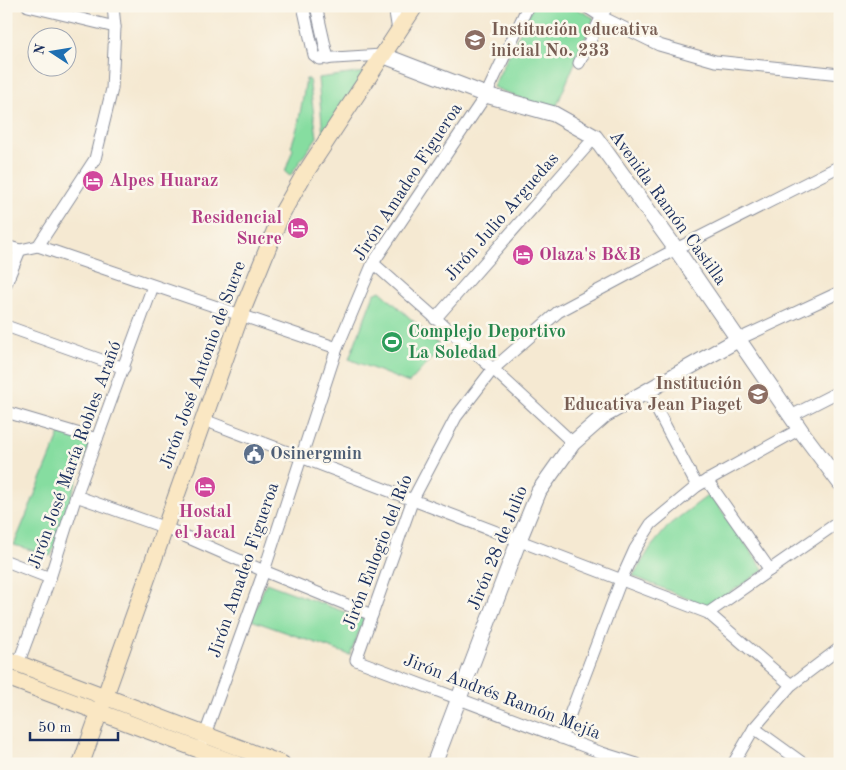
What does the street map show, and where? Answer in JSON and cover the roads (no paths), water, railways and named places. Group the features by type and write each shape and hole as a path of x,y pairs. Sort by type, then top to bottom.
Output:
{"main road":[{"name":"Jirón José Antonio de Sucre","path":"81,764 241,314 282,213 302,178 415,6"},
{"path":"12,661 102,705"},
{"path":"6,677 102,705 203,742 282,764"},
{"path":"203,742 237,764"}],"street":[{"path":"28,6 115,28"},
{"path":"38,246 95,159 112,89 115,28 113,6"},
{"path":"302,6 314,56 319,59 328,59 316,6"},
{"path":"394,6 398,31"},
{"name":"Jirón Amadeo Figueroa","path":"203,742 264,571 337,348 373,263 486,95 528,6"},
{"path":"585,6 604,11 659,45 715,61 840,74"},
{"path":"579,64 604,11"},
{"name":"Avenida Ramón Castilla","path":"328,59 382,55 486,95 554,114 594,137 676,249 800,429 840,483"},
{"name":"Jirón Julio Arguedas","path":"435,319 594,137"},
{"name":"Jirón Eulogio del Río","path":"356,660 414,499 456,417 494,369 558,312 676,249 840,166"},
{"path":"6,246 20,250 38,246 337,348"},
{"path":"6,284 20,250"},
{"path":"373,263 494,369 573,443"},
{"name":"Jirón José María Robles Arañó","path":"12,661 50,578 76,496 153,286"},
{"name":"Jirón 28 de Julio","path":"434,764 539,491 573,443 605,415 738,339 840,292"},
{"path":"6,326 124,368"},
{"path":"647,391 702,483 770,570"},
{"path":"792,416 840,391"},
{"path":"6,412 97,439"},
{"path":"204,420 708,613 791,685"},
{"path":"561,738 621,580 635,549 651,524 702,483 800,429"},
{"path":"76,496 166,528 372,615"},
{"path":"708,613 840,521"},
{"path":"6,562 50,578"},
{"path":"733,764 754,728 791,685 840,648"},
{"name":"Jirón Andrés Ramón Mejía","path":"356,660 561,738 600,758 636,764"},
{"path":"754,728 804,764"}],"place":[{"name":"Institución educativa inicial No. 233","path":"475,40"},
{"name":"Alpes Huaraz","path":"93,181"},
{"name":"Residencial Sucre","path":"298,228"},
{"name":"Olaza's B&B","path":"523,255"},
{"name":"Complejo Deportivo La Soledad","path":"392,342"},
{"name":"Institución Educativa Jean Piaget","path":"758,394"},
{"name":"Osinergmin","path":"254,454"},
{"name":"Hostal el Jacal","path":"205,487"}]}
